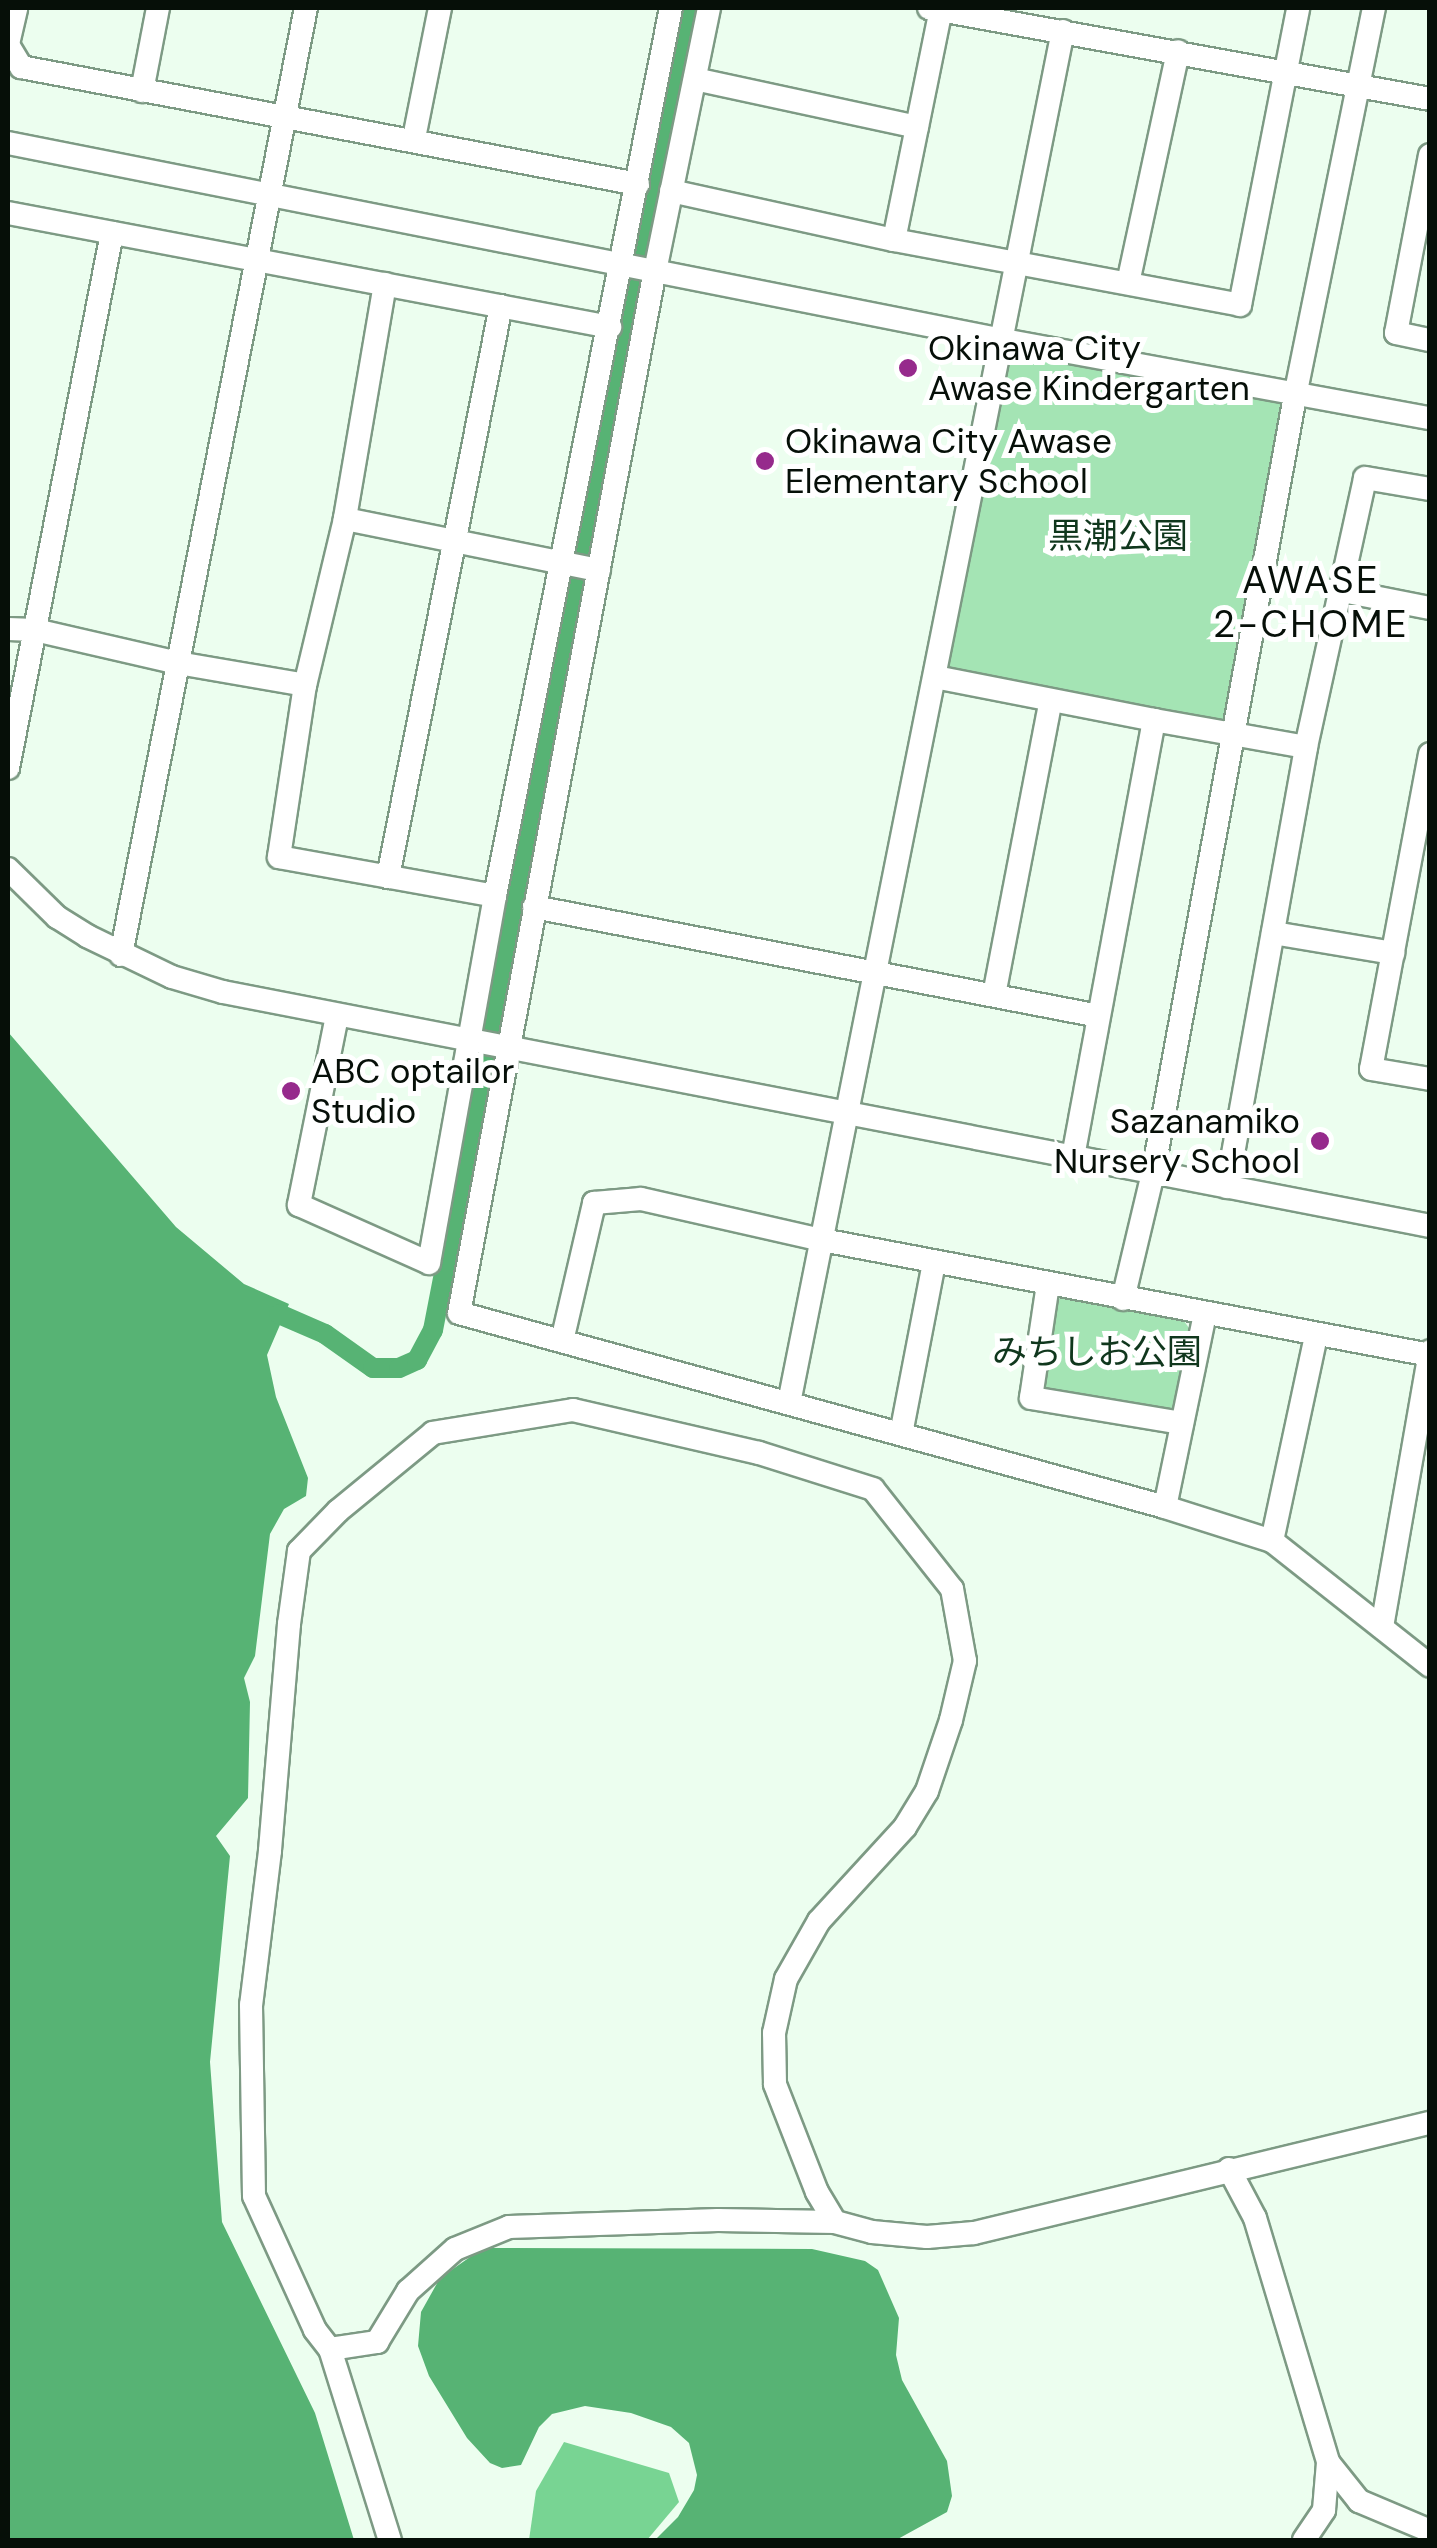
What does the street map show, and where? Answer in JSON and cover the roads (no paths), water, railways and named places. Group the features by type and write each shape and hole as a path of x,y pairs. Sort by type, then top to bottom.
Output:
{"street":[{"path":"16,8 8,45 21,67 285,118 414,138 638,184"},
{"path":"142,91 158,8"},
{"path":"120,955 306,8"},
{"path":"414,138 440,8"},
{"path":"671,8 494,896 489,1045 458,1312 1164,1506 1272,1541 1430,1666"},
{"path":"338,1016 299,1205 429,1263 489,1045 534,907 709,8"},
{"path":"894,240 937,8 1430,99"},
{"path":"671,191 894,240 1240,304 1298,8"},
{"path":"1123,1299 1152,1173 1295,396 1374,8"},
{"path":"789,1403 1062,31"},
{"path":"1128,283 1178,51"},
{"path":"694,79 917,126"},
{"path":"8,143 998,339 1430,418"},
{"path":"1430,156 1423,223 1396,333 1430,340"},
{"path":"8,212 610,326"},
{"path":"8,768 112,233"},
{"path":"385,284 345,519 305,685 279,857 494,896"},
{"path":"388,877 501,306"},
{"path":"1227,1187 1306,747 1365,478 1430,489"},
{"path":"345,519 598,570"},
{"path":"1343,591 1430,608"},
{"path":"8,629 36,630 178,663 305,685"},
{"path":"936,677 1306,747"},
{"path":"994,995 1051,700"},
{"path":"1073,1158 1154,720"},
{"path":"1430,754 1371,1069 1430,1079"},
{"path":"8,869 57,917 120,955 223,992 1430,1226"},
{"path":"534,907 1099,1016"},
{"path":"1273,934 1393,953"},
{"path":"562,1341 594,1203 640,1199 822,1240 1429,1354 1382,1628"},
{"path":"900,1434 934,1262"},
{"path":"1048,1284 1031,1398 1182,1424"},
{"path":"1164,1506 1205,1314"},
{"path":"1272,1541 1316,1334"},
{"path":"390,2540 330,2349 315,2330 254,2196 251,2006 299,1551 338,1511 433,1434 573,1410 758,1453 872,1489 952,1589 964,1660 951,1720 927,1791 905,1827 819,1921 786,1979 774,2033 774,2084 817,2192 835,2222"},
{"path":"330,2349 377,2342 408,2291 454,2248 509,2227 718,2220 835,2222 872,2232 928,2237 974,2233 1430,2123"},
{"path":"1229,2170 1255,2218 1328,2462 1359,2502 1430,2531"},
{"path":"1304,2540 1324,2510 1328,2462"}],"waterway":[{"path":"279,1314 325,1334 373,1368 399,1368 417,1360 433,1330 689,8"}],"place":[{"name":"Okinawa City Awase Kindergarten","path":"908,368"},
{"name":"Okinawa City Awase Elementary School","path":"765,461"},
{"name":"ABC optailor Studio","path":"291,1091"},
{"name":"Sazanamiko Nursery School","path":"1320,1141"}],"district":[{"name":"AWASE 2-CHOME","path":"1311,603"}],"park label":[{"name":"黒潮公園","path":"1118,536"},
{"name":"みちしお公園","path":"1097,1352"}]}
